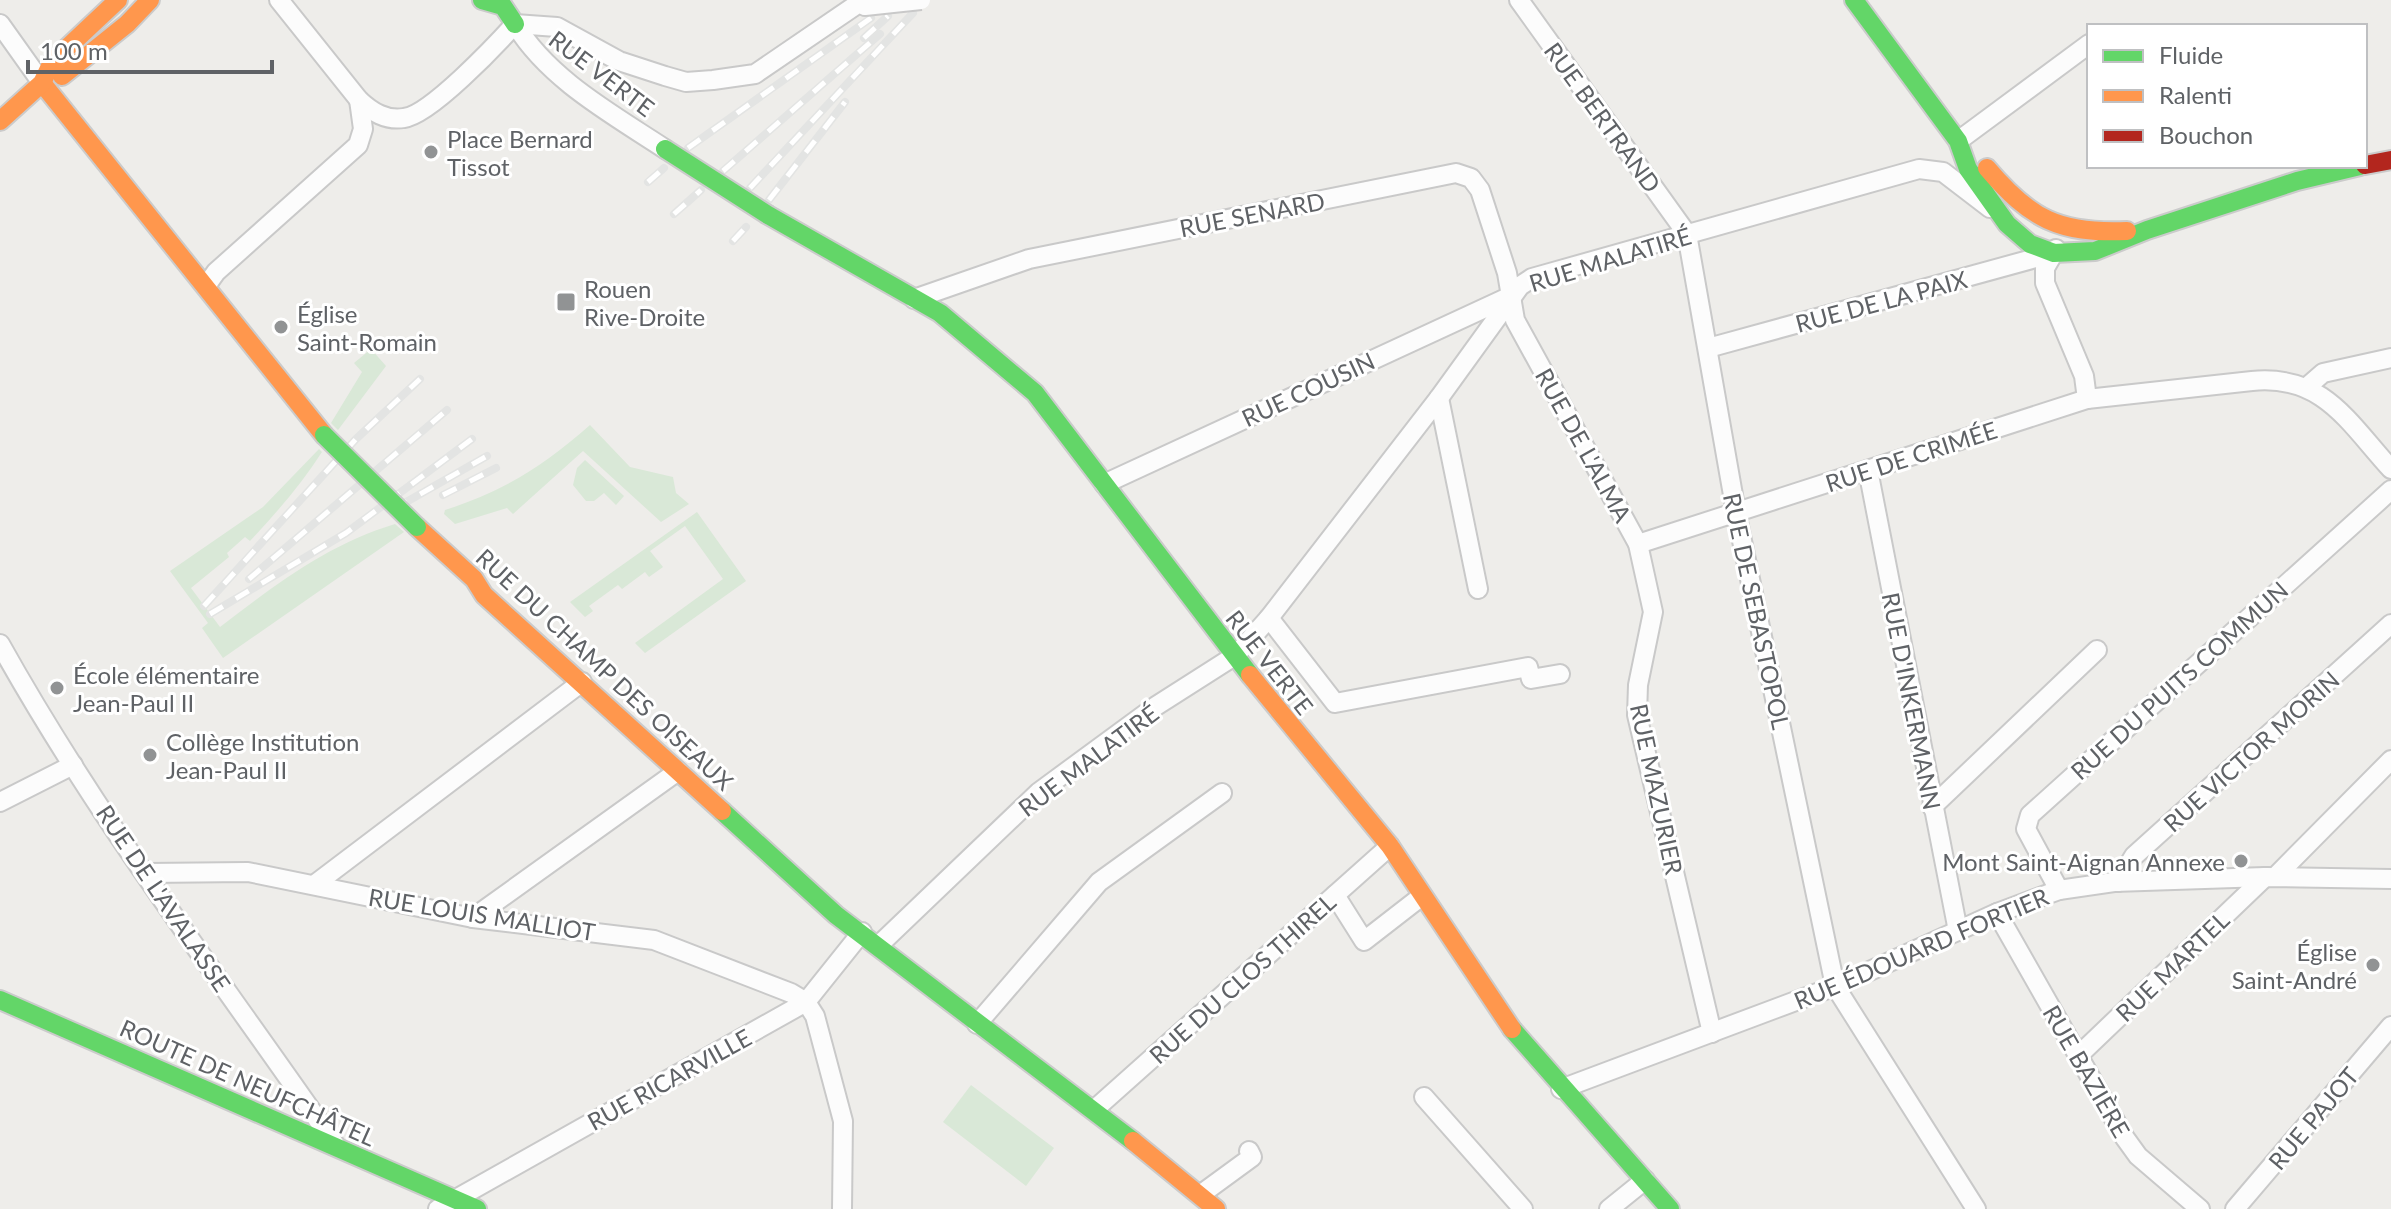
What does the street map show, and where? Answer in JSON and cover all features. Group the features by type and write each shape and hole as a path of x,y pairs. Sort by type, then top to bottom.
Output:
{"street":[{"path":"0,121 42,83 52,62 118,0"},
{"path":"42,83 64,76 127,24 150,0"},
{"path":"279,0 359,100 386,118 403,119 417,114 489,53 515,24 522,0"},
{"name":"RUE VERTE","path":"482,0 503,6 528,47 576,88 768,215 838,252 955,324 1035,393 1313,755 1390,846 1505,1020 1561,1089 1670,1209"},
{"path":"515,24 557,27 619,61 686,82 755,74 861,3 921,0"},
{"name":"RUE BERTRAND","path":"1519,0 1687,234"},
{"path":"1854,0 1958,141 1975,154 2033,217 2062,229 2107,233 2147,230"},
{"path":"0,24 42,83"},
{"path":"1958,141 2087,45"},
{"name":"RUE DU CHAMP DES OISEAUX","path":"42,83 324,435 474,579 484,595 836,915 879,945 977,1024 1095,1109 1216,1209"},
{"path":"206,286 216,272 324,179 362,139 363,114 359,100"},
{"path":"1958,141 1968,169 2020,237 2054,253 2095,251 2147,230 2297,181 2353,168"},
{"path":"2367,165 2391,160"},
{"name":"RUE MALATIRÉ","path":"879,945 1039,792 1156,706 1236,655 1269,618 1439,398 1495,325 1513,295 1532,278 1932,168 1943,172 1988,208 1996,208"},
{"name":"RUE SENARD","path":"914,299 1029,259 1456,173 1471,178 1480,190 1513,295"},
{"path":"1996,208 2022,208"},
{"path":"2062,229 2045,268 2045,283 2084,376 2087,399"},
{"name":"RUE DE SEBASTOPOL","path":"1687,234 1736,512 1835,986"},
{"name":"RUE DE LA PAIX","path":"1708,348 2054,253"},
{"name":"RUE COUSIN","path":"1104,484 1513,295"},
{"name":"RUE DE L'ALMA","path":"1513,295 1515,320 1638,544 1736,512"},
{"path":"2391,358 2323,373 2308,386 2331,403 2391,469"},
{"name":"RUE DE CRIMÉE","path":"1736,512 2087,399 2268,380 2308,386"},
{"path":"1439,398 1478,589"},
{"name":"RUE D'INKERMANN","path":"1868,470 1958,931"},
{"name":"RUE DU PUITS COMMUN","path":"2059,890 2026,829 2030,815 2391,490"},
{"name":"RUE MAZURIER","path":"1638,544 1653,612 1638,685 1637,715 1712,1033"},
{"path":"1269,618 1335,703 1528,667 1531,679 1560,674"},
{"name":"RUE VICTOR MORIN","path":"2118,882 2134,856 2391,624"},
{"name":"RUE DE L'AVALASSE","path":"0,644 73,765 281,1072 336,1146"},
{"path":"1932,807 2097,650"},
{"path":"314,885 582,682"},
{"name":"RUE MARTEL","path":"2079,1055 2391,760"},
{"path":"0,802 73,765"},
{"path":"473,918 678,771"},
{"path":"977,1024 1099,882 1222,793"},
{"name":"RUE DU CLOS THIREL","path":"1095,1109 1390,846"},
{"name":"RUE LOUIS MALLIOT","path":"147,873 248,872 473,918 654,940 791,993 806,1002"},
{"name":"RUE ÉDOUARD FORTIER","path":"1561,1089 1835,986 1997,913 2059,890 2118,882 2270,877 2391,879"},
{"path":"1335,895 1364,941 1422,896"},
{"name":"RUE BAZIÈRE","path":"1997,913 2138,1156 2200,1209"},
{"name":"RUE RICARVILLE","path":"438,1209 806,1002 862,932"},
{"path":"1835,986 1976,1209"},
{"name":"ROUTE DE NEUFCHÂTEL","path":"0,1000 477,1209"},
{"path":"806,1002 815,1016 843,1121 842,1209"},
{"name":"RUE PAJOT","path":"2235,1209 2391,1026"},
{"path":"1424,1097 1523,1209"},
{"path":"1200,1195 1252,1157 1249,1151"},
{"path":"1609,1209 1645,1180"}],"green space":[{"path":"371,349 386,366 338,430 331,423 362,372 354,363"},
{"path":"590,425 630,467 673,477 676,493 689,504 661,522 583,451 513,514 507,508 455,524 444,514 445,510 522,476"},
{"path":"319,449 322,452 306,476 250,541 245,537 227,553 229,557 191,588 220,627 325,554 370,532 395,524 404,532 223,658 202,628 208,623 170,571 263,507"},
{"path":"585,460 624,496 616,505 604,493 594,501 586,501 573,485 577,468"},
{"path":"697,512 746,581 645,653 635,643 723,579 685,526 650,551 663,567 649,577 645,572 622,589 618,585 589,606 593,611 585,617 570,602"},
{"path":"971,1085 1054,1148 1026,1186 943,1122"}],"railway":[{"path":"750,188 913,13"},
{"path":"864,38 888,16"},
{"path":"688,148 871,18"},
{"path":"723,171 880,34"},
{"path":"769,200 845,102"},
{"path":"648,182 664,168"},
{"path":"674,214 701,190"},
{"path":"733,241 746,227"},
{"path":"204,606 356,439 420,379"},
{"path":"249,579 447,410"},
{"path":"210,614 346,533 472,439"},
{"path":"394,509 487,456"},
{"path":"443,495 496,468"}],"traffic: fast":[{"path":"482,0 503,6 515,24"},
{"path":"1854,0 1958,141 1968,169 2007,224 2030,244 2054,253 2095,251 2147,230 2297,181 2352,168"},
{"path":"665,149 768,215"},
{"path":"768,215 940,313 1035,393 1250,675"},
{"path":"324,435 417,527"},
{"path":"722,811 836,915 1133,1141"},
{"path":"0,1000 477,1209"},
{"path":"1512,1029 1670,1209"}],"traffic: slow":[{"path":"0,121 42,83 52,62 118,0"},
{"path":"62,76 127,24 150,0"},
{"path":"42,83 324,435"},
{"path":"1987,168 2017,200 2048,220 2082,230 2127,231"},
{"path":"417,527 474,579 484,595 722,811"},
{"path":"1250,675 1390,846 1512,1029"},
{"path":"1133,1141 1216,1209"}],"traffic: jam":[{"path":"2367,165 2391,160"}],"place":[{"name":"Place Bernard Tissot","path":"431,152"},
{"name":"Rouen Rive-Droite","path":"566,302"},
{"name":"Église Saint-Romain","path":"281,327"},
{"name":"École élémentaire Jean-Paul II","path":"57,688"},
{"name":"Collège Institution Jean-Paul II","path":"150,755"},
{"name":"Mont Saint-Aignan Annexe","path":"2241,861"},
{"name":"Église Saint-André","path":"2373,965"}]}
